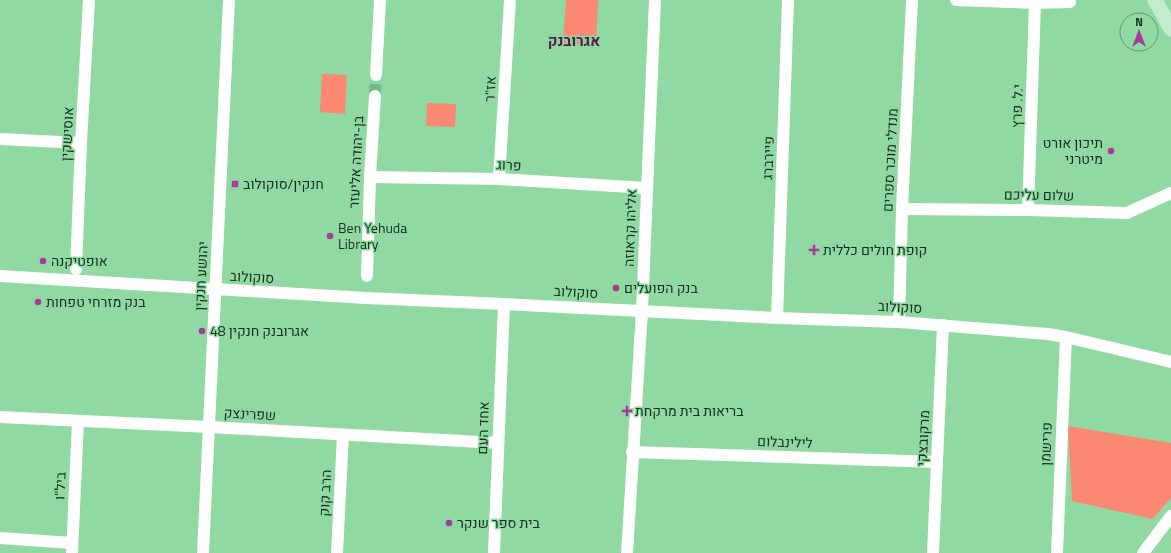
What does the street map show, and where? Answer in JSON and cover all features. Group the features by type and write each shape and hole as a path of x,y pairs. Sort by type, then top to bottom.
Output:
{"main road":[{"path":"1155,0 1171,29"}],"street":[{"name":"אוסישקין","path":"76,269 81,143 90,0"},
{"name":"יהושע חנקין","path":"203,553 229,0"},
{"path":"376,75 380,0"},
{"name":"אז\"ר","path":"500,179 510,0"},
{"name":"אליהו קראוזה","path":"627,553 632,452 642,311 655,0"},
{"name":"פיירברג","path":"777,318 788,0"},
{"name":"מנדלי מוכר ספרים","path":"899,322 902,209 912,0"},
{"path":"956,0 1035,3 1070,2"},
{"name":"י.ל. פרץ","path":"1028,210 1035,3"},
{"name":"בן-יהודה אליעזר","path":"367,276 370,177 375,96"},
{"path":"0,139 81,143"},
{"name":"פרוג","path":"370,177 500,179 647,188"},
{"name":"שלום עליכם","path":"902,209 1028,210 1127,213 1171,193"},
{"name":"סוקולוב","path":"0,276 366,298 943,325 1066,336 1171,362"},
{"name":"אחד העם","path":"494,553 504,304"},
{"name":"מרקובצקי","path":"933,553 943,325"},
{"name":"פרישמן","path":"1057,553 1066,336"},
{"name":"שפרינצק","path":"0,417 498,443"},
{"name":"ביל\"ו","path":"72,548 78,421"},
{"name":"הרב קוק","path":"337,553 343,435"},
{"name":"לילינבלום","path":"632,452 937,462"},
{"path":"1143,553 1171,516"},
{"path":"0,538 72,548"}],"shaded area":[{"path":"566,0 598,0 596,45 563,43"},
{"path":"322,74 347,75 345,114 320,112"},
{"path":"427,103 456,104 455,127 426,126"},
{"path":"1068,426 1171,443 1171,498 1153,519 1072,501"}],"tunnel":[{"path":"375,96 376,75"}],"place":[{"name":"תיכון אורט מיטרני","path":"1111,151"},
{"name":"חנקין/סוקולוב","path":"235,184"},
{"name":"Ben Yehuda Library","path":"330,236"},
{"name":"קופת חולים כללית","path":"814,250"},
{"name":"אופטיקנה","path":"43,261"},
{"name":"בנק הפועלים","path":"616,288"},
{"name":"בנק מזרחי טפחות","path":"38,302"},
{"name":"אגרובנק חנקין 48","path":"202,331"},
{"name":"בריאות בית מרקחת","path":"627,411"},
{"name":"בית ספר שנקר","path":"449,523"}],"district":[{"name":"אגרובנק","path":"574,41"}]}
